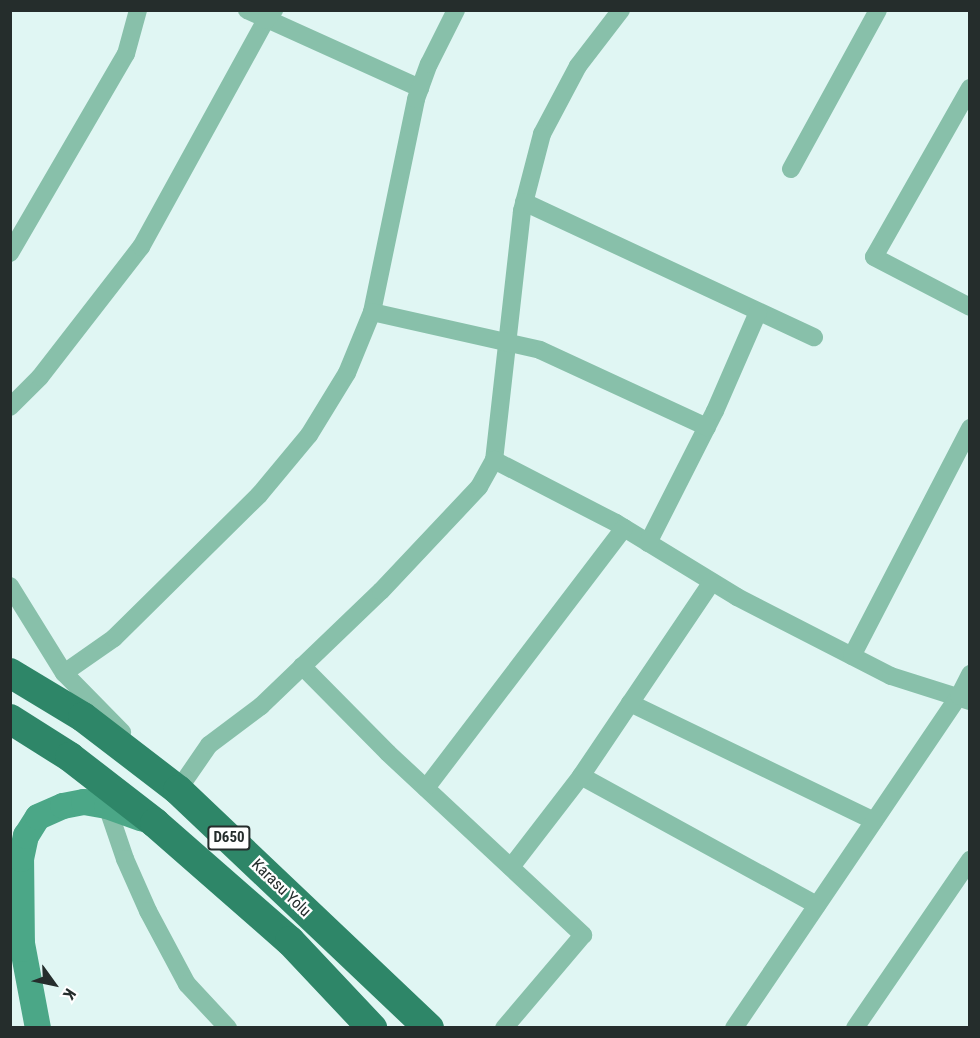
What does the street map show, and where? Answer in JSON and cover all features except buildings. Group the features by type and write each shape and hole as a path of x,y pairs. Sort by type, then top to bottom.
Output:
{"highway":[{"name":"Karasu Yolu","path":"10,673 83,717 178,790 429,1028"},
{"name":"Karasu Yolu","path":"10,719 70,757 155,823 290,941 372,1028"}],"main road":[{"path":"22,949 21,859 26,836 38,817 63,806 84,802 107,806 155,823"},
{"path":"10,879 38,1028"},
{"path":"10,920 22,949"}],"street":[{"path":"10,253 126,54 138,10"},
{"path":"247,10 270,15 420,88"},
{"path":"64,673 114,638 259,495 309,435 347,373 372,312 420,88 456,10"},
{"path":"10,586 64,673 178,790 209,745 261,706 381,591 479,487 494,460 524,202 542,134 578,66 621,10"},
{"path":"791,169 878,10"},
{"path":"10,407 40,377 141,247 270,15"},
{"path":"968,304 874,256 969,88"},
{"path":"524,202 814,338"},
{"path":"372,312 540,350 707,428"},
{"path":"648,543 707,428 758,312"},
{"path":"852,656 969,428"},
{"path":"494,460 624,528 712,582 891,676 964,699"},
{"path":"426,789 624,528"},
{"path":"511,867 581,776 712,582"},
{"path":"302,666 426,789 583,935 504,1028"},
{"path":"734,1028 874,821 964,699 969,675"},
{"path":"630,703 874,821"},
{"path":"581,776 817,905"},
{"path":"107,806 125,859 148,911 187,984 228,1028"},
{"path":"855,1028 969,860"}]}
